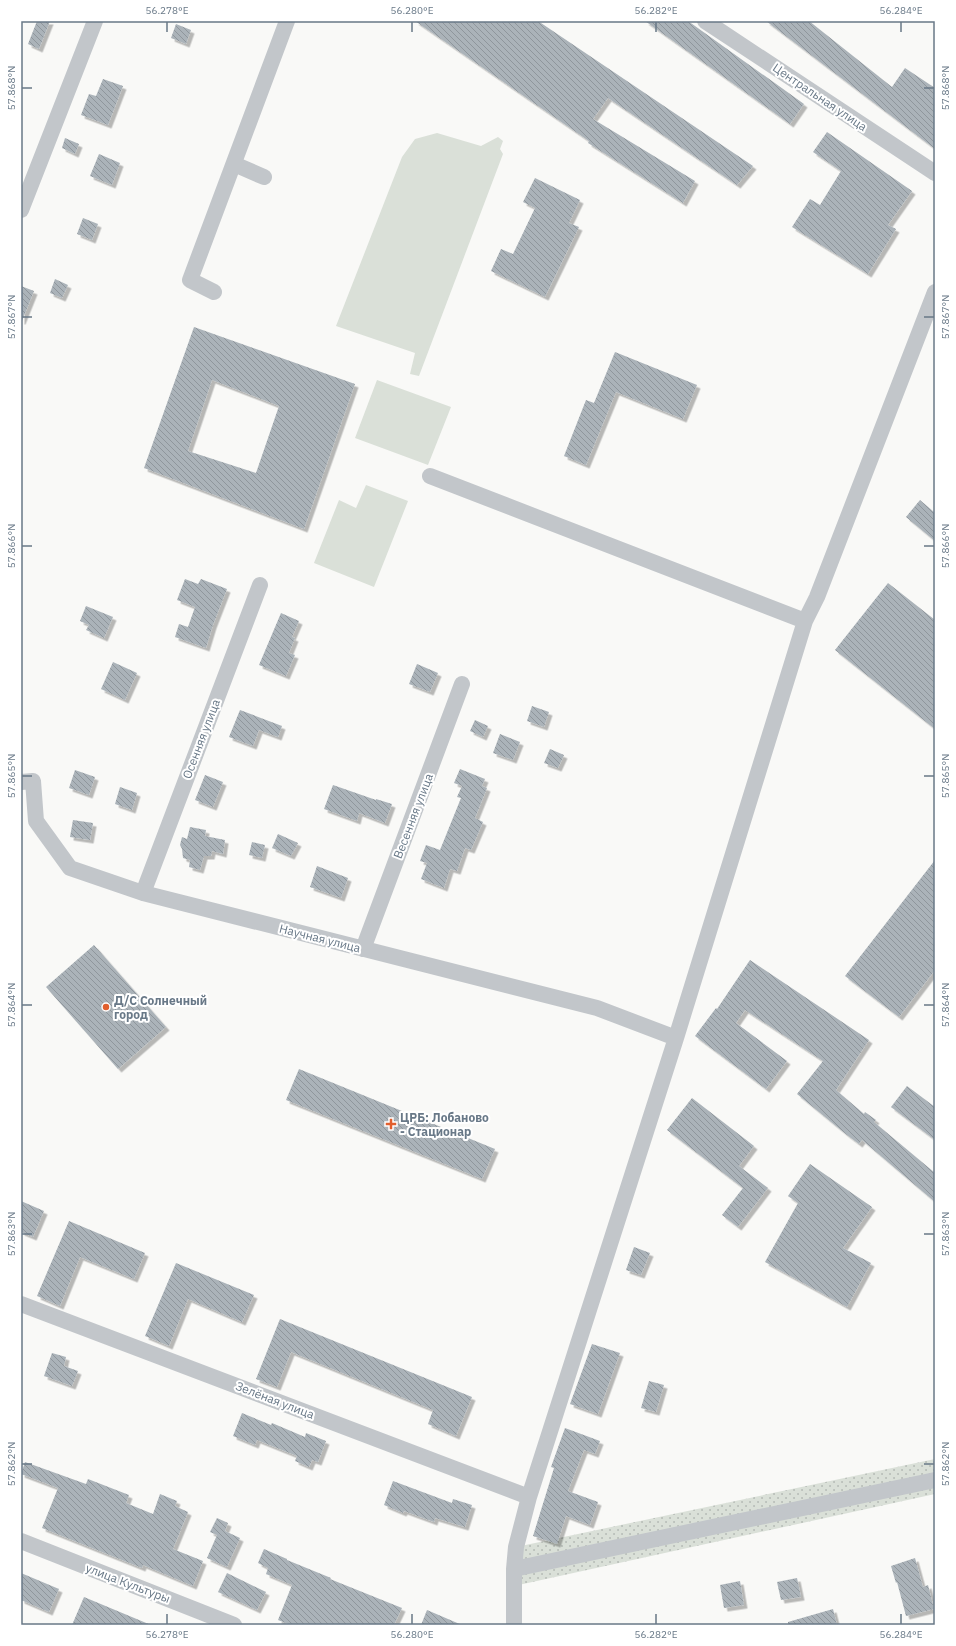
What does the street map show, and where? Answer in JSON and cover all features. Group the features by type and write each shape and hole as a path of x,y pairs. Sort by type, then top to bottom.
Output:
{"street":[{"path":"21,210 95,21"},
{"path":"214,292 190,280 287,21"},
{"name":"Центральная улица","path":"705,21 935,173"},
{"path":"234,164 264,177"},
{"path":"514,1625 514,1569 516,1547 529,1497 676,1038 806,620 817,597 935,292"},
{"path":"430,476 806,620"},
{"name":"Осенняя улица","path":"143,893 260,585"},
{"name":"Весенняя улица","path":"363,949 462,684"},
{"name":"Научная улица","path":"21,782 33,781 36,821 70,868 143,893 597,1008 676,1038"},
{"name":"Зелёная улица","path":"21,1304 529,1497"},
{"path":"514,1569 935,1480"},
{"name":"улица Культуры","path":"21,1541 234,1625"}],"shaded area":[{"path":"437,133 481,146 498,137 503,141 500,149 503,154 419,376 410,374 415,353 336,326 402,157 415,139"},
{"path":"377,380 451,407 428,465 355,438"},
{"path":"366,485 408,501 374,587 314,563 339,500 356,508"},
{"path":"935,1459 935,1494 514,1586 516,1547"}],"building":[{"path":"37,21 50,21 39,49 28,44"},
{"path":"415,21 538,21 753,166 737,185 608,98 593,119 695,181 683,203 588,143 589,141"},
{"path":"645,21 688,21 804,104 790,124"},
{"path":"766,21 809,21 892,87 905,68 935,88 935,149"},
{"path":"176,24 191,30 186,44 171,38"},
{"path":"103,79 123,86 108,125 81,115 89,94 96,96"},
{"path":"827,132 912,191 888,225 896,229 868,274 792,227 810,199 820,205 841,171 813,152"},
{"path":"65,138 79,144 75,154 62,148"},
{"path":"99,154 120,163 112,185 90,176"},
{"path":"535,178 580,200 569,223 579,227 545,297 491,271 501,249 513,254 535,208 523,202"},
{"path":"83,218 98,224 92,240 77,234"},
{"path":"55,279 68,285 62,298 50,293"},
{"path":"21,286 34,291 22,321 21,321"},
{"path":"194,327 355,384 304,529 144,468","holes":["212,380 279,406 256,473 188,451"]},
{"path":"615,352 697,385 683,419 616,392 586,465 564,456 586,400 594,403"},
{"path":"920,500 935,513 935,541 906,517"},
{"path":"185,579 198,584 201,579 227,589 206,648 175,637 179,624 188,627 195,607 177,600"},
{"path":"888,583 935,620 935,729 835,650"},
{"path":"86,606 113,617 104,638 86,630 89,625 80,621"},
{"path":"281,613 299,621 292,637 295,638 289,653 295,655 286,676 259,665"},
{"path":"113,662 137,673 125,700 101,689"},
{"path":"417,664 438,673 430,692 409,684"},
{"path":"532,706 549,712 544,727 527,721"},
{"path":"240,710 282,726 278,737 259,730 253,746 229,737"},
{"path":"475,720 488,726 483,737 470,731"},
{"path":"500,734 520,742 513,760 493,753"},
{"path":"550,749 564,755 558,768 544,763"},
{"path":"460,769 485,779 482,786 487,788 475,818 483,822 471,850 465,848 457,871 450,869 444,888 421,879 427,863 420,861 426,845 440,850 461,798 457,797 462,786 454,783"},
{"path":"75,770 95,777 89,795 69,788"},
{"path":"205,775 223,782 213,807 195,800"},
{"path":"333,785 392,804 385,823 359,813 357,821 324,809"},
{"path":"120,787 137,793 132,810 115,804"},
{"path":"73,820 93,823 90,840 70,837"},
{"path":"190,827 206,830 205,836 225,840 223,854 212,851 211,856 204,856 200,870 189,867 190,860 183,858 180,845 182,837 187,839"},
{"path":"278,834 298,843 291,856 272,848"},
{"path":"252,842 265,845 262,858 249,855"},
{"path":"935,860 935,970 899,1017 845,976"},
{"path":"317,866 348,878 341,898 310,887"},
{"name":"Д/С Солнечный город","path":"94,945 166,1027 118,1069 46,987"},
{"path":"750,960 869,1040 836,1090 864,1114 865,1112 876,1120 874,1122 935,1173 935,1202 862,1140 859,1144 797,1094 823,1061 745,1010 736,1023 787,1061 766,1089 695,1036 716,1008 717,1009"},
{"name":"ЦРБ: Лобаново - Стационар","path":"299,1069 495,1149 482,1179 286,1100"},
{"path":"907,1086 935,1107 935,1140 891,1107"},
{"path":"692,1098 754,1146 739,1166 768,1188 738,1227 722,1215 743,1188 667,1130"},
{"path":"810,1164 872,1207 843,1248 871,1263 847,1307 765,1262 798,1203 788,1196"},
{"path":"21,1201 44,1211 33,1237 21,1232"},
{"path":"69,1221 145,1253 134,1279 80,1257 60,1306 37,1296"},
{"path":"634,1247 650,1253 641,1275 626,1270"},
{"path":"176,1263 254,1295 242,1322 188,1299 169,1346 145,1336"},
{"path":"280,1319 472,1397 456,1436 428,1424 433,1410 291,1352 277,1387 256,1379"},
{"path":"592,1344 620,1353 598,1414 570,1404"},
{"path":"52,1353 66,1357 64,1366 78,1371 72,1386 44,1376"},
{"path":"649,1381 664,1385 656,1412 641,1408"},
{"path":"242,1413 271,1425 272,1423 305,1437 306,1433 326,1441 318,1462 312,1460 309,1467 295,1461 297,1456 257,1440 255,1445 233,1436"},
{"path":"565,1428 600,1441 595,1454 584,1450 568,1491 598,1502 590,1525 566,1516 557,1544 533,1536 554,1468 551,1467"},
{"path":"25,1462 86,1484 88,1479 129,1495 126,1503 153,1514 160,1494 177,1501 175,1506 188,1512 173,1549 203,1561 193,1586 143,1565 142,1568 42,1528 58,1488 21,1474"},
{"path":"393,1481 452,1503 453,1499 472,1505 465,1527 435,1518 434,1522 404,1511 403,1513 384,1505"},
{"path":"217,1518 228,1523 225,1531 240,1538 227,1567 207,1558 217,1535 210,1532"},
{"path":"264,1549 331,1578 330,1579 402,1608 394,1625 291,1625 278,1620 292,1585 266,1574 268,1568 258,1563"},
{"path":"915,1558 923,1587 928,1585 934,1609 906,1616 891,1566"},
{"path":"21,1573 59,1589 49,1612 21,1600"},
{"path":"227,1573 266,1592 257,1610 218,1592"},
{"path":"797,1578 801,1597 781,1600 777,1582"},
{"path":"740,1581 744,1605 724,1608 720,1585"},
{"path":"84,1597 151,1625 72,1625"},
{"path":"833,1609 837,1625 788,1625 788,1622"},
{"path":"427,1610 462,1625 421,1625"}],"place":[{"name":"Д/С Солнечный город","path":"106,1007"},
{"name":"ЦРБ: Лобаново - Стационар","path":"391,1124"}]}
